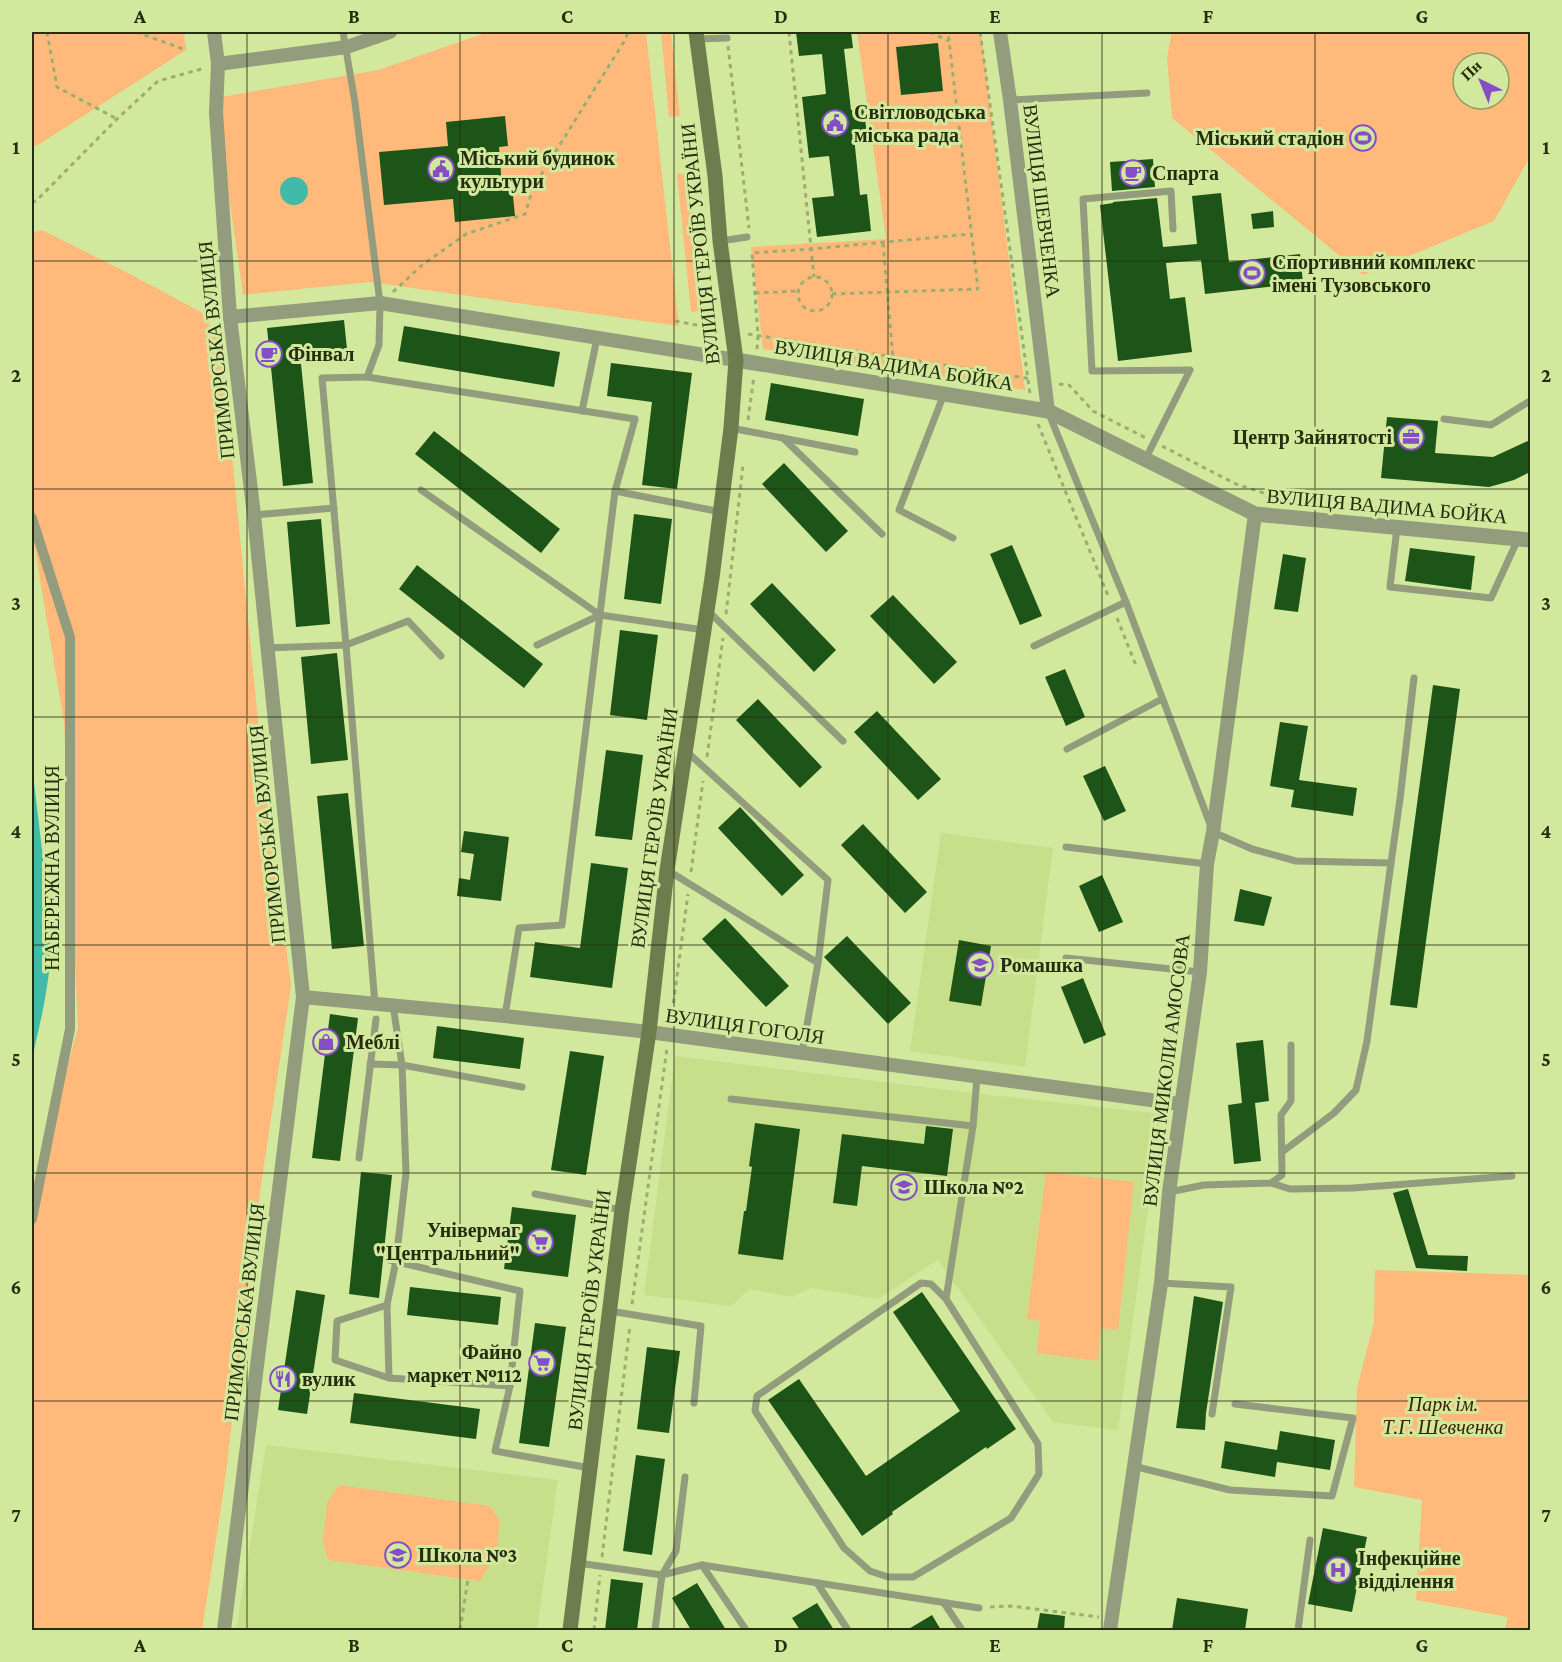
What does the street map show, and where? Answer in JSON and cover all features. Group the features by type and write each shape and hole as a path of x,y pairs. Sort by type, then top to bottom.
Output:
{"main road":[{"name":"ВУЛИЦЯ ГЕРОЇВ УКРАЇНИ","path":"570,1630 622,1210 649,1032 667,870 707,610 731,428 736,360 696,35"}],"street":[{"name":"ПРИМОРСЬКА ВУЛИЦЯ","path":"214,32 218,64 216,112 230,317 254,515 303,997 224,1630"},
{"path":"218,64 347,47 390,32"},
{"name":"ВУЛИЦЯ ШЕВЧЕНКА","path":"1000,32 1048,411"},
{"name":"ВУЛИЦЯ ВАДИМА БОЙКА","path":"230,317 380,303 1048,411 1255,514 1524,540"},
{"name":"ВУЛИЦЯ МИКОЛИ АМОСОВА","path":"1111,1625 1161,1283 1180,1104 1200,972 1207,864 1255,514"},
{"name":"НАБЕРЕЖНА ВУЛИЦЯ","path":"32,518 70,637 70,1029 32,1219"},
{"name":"ВУЛИЦЯ ГОГОЛЯ","path":"303,997 376,1012 393,1005 649,1032 1180,1104"}],"lane":[{"path":"344,32 380,303 379,345 367,377"},
{"path":"696,35 727,38"},
{"path":"1010,100 1147,93"},
{"path":"1145,460 1190,370 1092,371 1083,199 1171,190 1173,229"},
{"path":"720,241 748,237"},
{"path":"582,411 597,338"},
{"path":"359,1158 376,1012 322,378 367,377 635,418 615,491 562,925 519,928 505,1016"},
{"path":"944,394 899,510 953,538"},
{"path":"1444,419 1491,425 1530,401"},
{"path":"1048,411 1126,602 1213,832 1252,849 1296,861 1391,863"},
{"path":"731,428 855,452"},
{"path":"783,438 882,534"},
{"path":"421,490 600,615 704,630"},
{"path":"615,491 721,513"},
{"path":"254,515 334,508"},
{"path":"1397,528 1390,587 1491,598 1524,540"},
{"path":"1034,646 1126,602"},
{"path":"707,610 843,741"},
{"path":"537,645 600,615"},
{"path":"267,648 346,645 408,621 441,656"},
{"path":"1282,1152 1334,1113 1356,1090 1367,1041 1414,678"},
{"path":"1067,749 1162,699"},
{"path":"686,751 828,880 818,963 802,1053"},
{"path":"1066,847 1207,864"},
{"path":"667,870 818,963"},
{"path":"1066,958 1200,972"},
{"path":"389,1378 387,1305 406,1173 402,1065 393,1005"},
{"path":"1271,1183 1282,1175 1281,1115 1291,1101 1291,1046"},
{"path":"370,1064 402,1065 522,1087"},
{"path":"946,1299 931,1284 921,1283 757,1396 755,1411 844,1548 870,1571 888,1577 913,1576 1011,1518 1039,1474 1038,1444 946,1299 973,1126 977,1077"},
{"path":"731,1099 973,1126"},
{"path":"1169,1192 1204,1185 1271,1183 1290,1189 1353,1188 1512,1176"},
{"path":"535,1194 622,1210"},
{"path":"392,1261 520,1291 510,1386 495,1451 590,1468"},
{"path":"1161,1283 1231,1287 1212,1414"},
{"path":"387,1305 337,1321 335,1360 389,1378 510,1386"},
{"path":"610,1311 701,1326 694,1403"},
{"path":"1133,1466 1230,1490 1332,1496 1353,1418 1234,1404"},
{"path":"655,1630 662,1575 676,1551 685,1477"},
{"path":"1298,1630 1310,1540"},
{"path":"578,1563 662,1575 702,1565 979,1608"},
{"path":"702,1565 746,1630"},
{"path":"817,1583 848,1630"},
{"path":"944,1603 962,1630"}],"path":[{"path":"47,32 57,87 117,119"},
{"path":"136,32 186,50"},
{"path":"380,303 422,265 466,234 525,214 533,188 628,32"},
{"path":"789,32 814,277"},
{"path":"930,32 949,41"},
{"path":"832,294 978,289 948,32"},
{"path":"727,38 748,237"},
{"path":"32,203 158,81 218,64"},
{"path":"752,253 972,234"},
{"path":"883,242 893,358"},
{"path":"594,1630 631,1315 724,627 755,363 758,336 751,245"},
{"path":"808,277 814,277 826,280 831,287 832,297 828,305 820,311 811,311 803,307 798,300 797,291 801,283 808,277"},
{"path":"755,293 797,291"},
{"path":"460,1630 468,1579"},
{"path":"979,1608 1011,1606 1111,1625"}],"shaded area":[{"name":"Ромашка","path":"941,833 1053,848 1025,1067 910,1051"},
{"name":"Школа №2","path":"675,1056 1161,1114 1118,1430 1053,1422 938,1260 878,1299 811,1288 792,1297 750,1289 731,1306 644,1295"},
{"name":"Школа №3","path":"266,1445 558,1480 537,1630 236,1630"}],"green space":[{"path":"32,32 184,32 186,50 32,147"},
{"path":"488,32 646,32 679,326 370,282 243,295 215,98 378,70"},
{"path":"661,32 671,32 680,116 669,117"},
{"path":"857,32 981,32 1025,390 763,349 751,247 886,239"},
{"name":"Міський стадіон","path":"1172,32 1530,32 1530,157 1494,221 1363,275 1172,118 1167,57"},
{"path":"688,173 701,311 691,312 677,174"},
{"path":"42,230 201,312 221,342 258,721 291,986 261,1185 224,1488 202,1630 32,1630 32,1197 78,1028 64,722 32,532 32,233"},
{"path":"1046,1172 1134,1182 1118,1330 1101,1328 1098,1361 1037,1353 1040,1321 1027,1319"},
{"name":"Парк ім. Т.Г. Шевченка","path":"1375,1270 1530,1275 1530,1630 1505,1630 1508,1617 1416,1600 1422,1500 1354,1487 1357,1388 1374,1322"},
{"path":"339,1485 490,1506 499,1519 498,1543 491,1563 480,1581 328,1560 323,1542 327,1503"}],"water":[{"path":"294,177 304,181 308,191 304,201 294,205 284,201 280,191 284,181"},
{"path":"32,766 52,933 50,965 32,1058"}],"building":[{"name":"Світловодська міська рада","path":"796,32 851,32 853,48 844,49 851,110 864,109 867,136 854,137 860,195 867,194 871,231 817,237 812,198 834,196 829,156 809,158 802,97 826,94 822,54 799,56"},
{"path":"938,43 943,91 901,95 896,47"},
{"name":"Міський будинок культури","path":"505,116 508,146 499,147 502,187 512,186 515,216 455,222 453,199 384,205 379,152 448,146 446,122"},
{"name":"Спарта","path":"1153,159 1155,187 1112,191 1110,162"},
{"name":"Спортивний комплекс імені Тузовського","path":"1221,193 1229,262 1300,254 1303,283 1205,294 1201,260 1166,263 1170,299 1185,297 1192,352 1118,361 1100,205 1157,198 1163,247 1197,244 1192,196"},
{"path":"1273,211 1274,227 1253,229 1251,214"},
{"path":"344,320 347,349 300,354 313,483 283,486 267,328"},
{"path":"404,326 560,352 554,387 398,361"},
{"path":"611,363 692,373 677,489 642,485 652,402 607,396"},
{"path":"771,383 864,399 858,436 765,420"},
{"path":"1387,417 1438,421 1435,453 1493,457 1530,440 1530,472 1514,480 1489,487 1381,478"},
{"path":"434,431 560,529 541,553 415,454"},
{"path":"784,463 848,531 826,552 762,484"},
{"path":"634,514 672,519 661,604 624,599"},
{"path":"321,519 330,624 296,627 287,522"},
{"path":"1012,545 1042,616 1020,625 990,554"},
{"path":"1410,548 1475,556 1471,590 1405,581"},
{"path":"1283,554 1306,558 1298,612 1274,609"},
{"path":"417,565 543,664 524,688 399,589"},
{"path":"772,583 836,650 814,672 750,604"},
{"path":"893,595 957,662 934,684 870,616"},
{"path":"620,630 658,635 647,720 610,715"},
{"path":"337,653 348,760 311,764 301,657"},
{"path":"1065,669 1085,717 1066,726 1045,677"},
{"path":"1433,685 1460,689 1417,1008 1390,1005"},
{"path":"758,699 822,767 800,788 736,720"},
{"path":"877,711 941,779 918,800 854,732"},
{"path":"1280,722 1308,726 1299,780 1357,788 1353,816 1291,807 1294,790 1270,786"},
{"path":"606,750 643,755 632,840 595,836"},
{"path":"1105,766 1126,811 1104,821 1083,776"},
{"path":"348,793 364,946 332,949 317,796"},
{"path":"740,807 804,875 782,896 718,828"},
{"path":"863,824 927,892 905,913 841,845"},
{"path":"464,831 509,837 501,901 457,896 459,878 470,880 474,854 461,852"},
{"path":"591,863 628,868 612,988 530,977 535,942 580,948"},
{"path":"1102,875 1123,922 1099,932 1079,886"},
{"path":"1240,889 1272,897 1264,926 1234,921"},
{"path":"725,918 789,986 766,1007 702,939"},
{"path":"847,936 911,1003 888,1024 824,957"},
{"path":"959,940 991,946 981,1006 949,1001"},
{"path":"1083,978 1106,1035 1084,1044 1061,987"},
{"path":"330,1014 358,1018 340,1161 312,1158"},
{"path":"437,1026 524,1038 520,1069 433,1058"},
{"path":"1263,1040 1269,1101 1255,1103 1261,1161 1234,1164 1228,1105 1242,1103 1236,1043"},
{"path":"570,1051 604,1056 586,1175 551,1170"},
{"path":"755,1123 800,1129 783,1260 738,1254 752,1167 749,1166"},
{"path":"926,1126 953,1129 947,1176 862,1166 857,1206 833,1203 842,1134 924,1144"},
{"path":"361,1172 392,1175 379,1298 349,1294"},
{"path":"1408,1189 1428,1255 1468,1256 1467,1271 1416,1268 1393,1193"},
{"name":"Універмаг \"Центральний\"","path":"512,1207 576,1215 568,1277 504,1269"},
{"path":"410,1287 501,1297 498,1325 407,1315"},
{"path":"296,1290 325,1295 307,1414 278,1410"},
{"path":"922,1292 1016,1429 892,1512 893,1514 862,1536 768,1400 799,1379 866,1476 960,1411 893,1312"},
{"path":"1194,1296 1223,1302 1205,1430 1176,1428"},
{"path":"535,1323 566,1327 549,1447 519,1443"},
{"path":"647,1347 680,1351 669,1433 637,1429"},
{"path":"354,1393 480,1409 476,1439 350,1423"},
{"path":"1280,1431 1335,1440 1330,1470 1277,1462 1275,1477 1221,1468 1225,1441 1277,1450"},
{"path":"636,1455 665,1459 652,1555 623,1551"},
{"name":"Інфекційне відділення","path":"1323,1528 1367,1537 1352,1612 1308,1604"},
{"path":"611,1579 643,1583 637,1630 605,1630"},
{"path":"697,1583 726,1630 691,1630 672,1598"},
{"path":"1177,1598 1248,1609 1245,1630 1172,1630"},
{"path":"817,1603 834,1630 800,1630 792,1618"},
{"path":"1040,1613 1065,1616 1064,1630 1037,1630"},
{"path":"932,1615 941,1630 907,1630"}],"place":[{"name":"Світловодська міська рада","path":"835,123"},
{"name":"Міський стадіон","path":"1363,138"},
{"name":"Міський будинок культури","path":"441,169"},
{"name":"Спарта","path":"1133,173"},
{"name":"Спортивний комплекс імені Тузовського","path":"1252,273"},
{"name":"Фінвал","path":"269,354"},
{"name":"Центр Зайнятості","path":"1411,437"},
{"name":"Ромашка","path":"980,965"},
{"name":"Меблі","path":"326,1042"},
{"name":"Школа №2","path":"904,1187"},
{"name":"Універмаг \"Центральний\"","path":"540,1242"},
{"name":"Файно маркет №112","path":"542,1363"},
{"name":"вулик","path":"283,1379"},
{"name":"Школа №3","path":"398,1555"},
{"name":"Інфекційне відділення","path":"1338,1570"}]}
